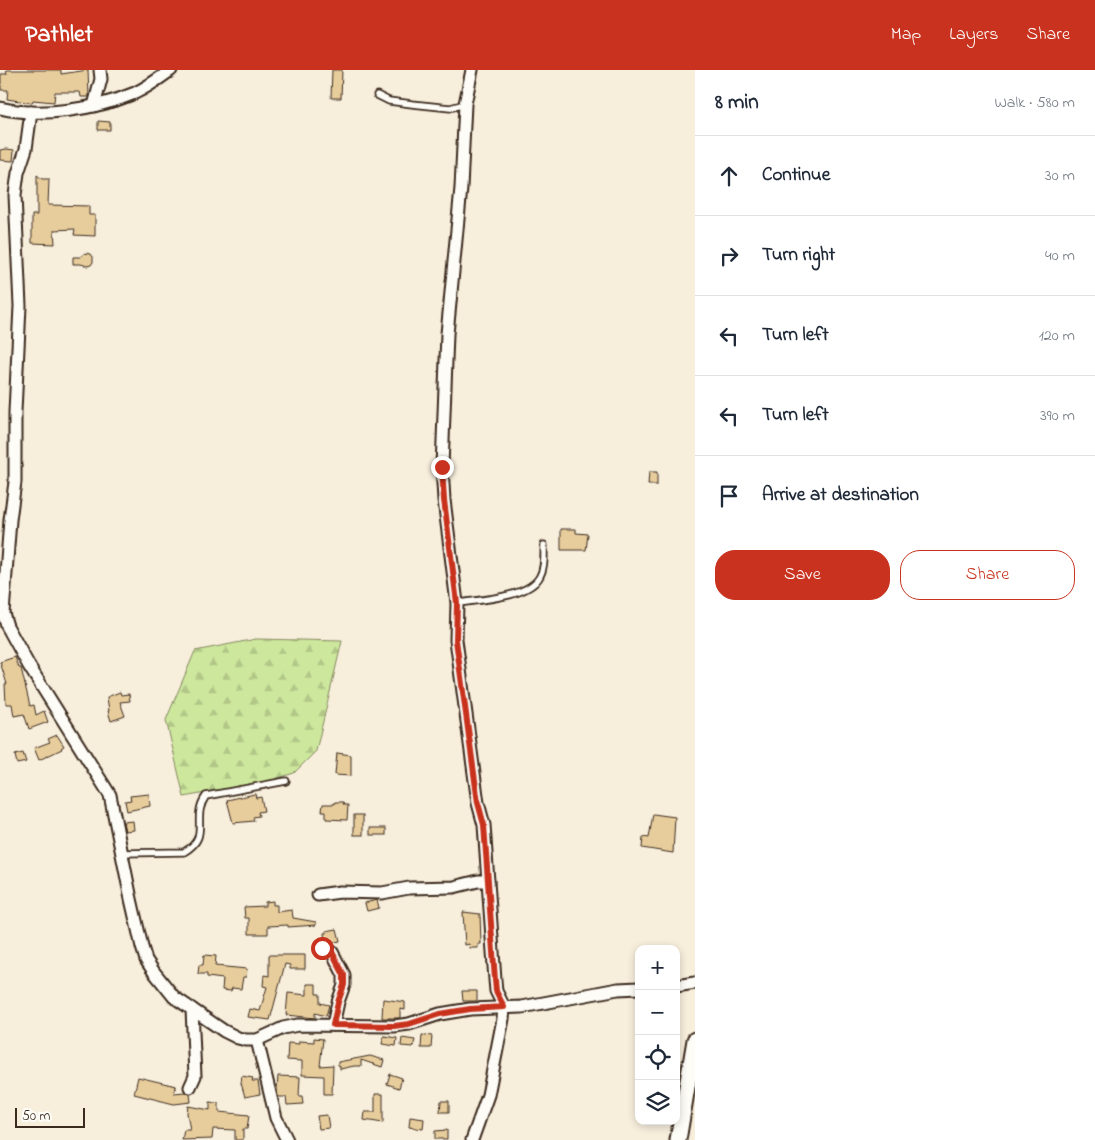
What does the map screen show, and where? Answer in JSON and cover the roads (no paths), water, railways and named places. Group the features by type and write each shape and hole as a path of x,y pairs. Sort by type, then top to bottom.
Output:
{"main road":[{"path":"678,1140 695,1040"}],"street":[{"path":"94,106 101,79 100,70"},
{"path":"0,108 31,112 94,106 136,93 171,70"},
{"path":"472,70 465,104 461,188 448,334 442,467 444,500 457,603 456,640 478,803 484,825 496,991 504,1007 488,1095 472,1140"},
{"path":"31,112 29,133 18,173 15,195 20,306 15,412 15,482 5,519 3,613 7,626 29,666 110,794 131,899 146,960 162,984 174,997 192,1010 238,1038 246,1040 257,1040 283,1028 298,1024 394,1026 409,1024 440,1014 470,1009 522,1007 609,991 635,988"},
{"path":"318,896 340,892 382,893 409,888 454,887 478,881 488,882"},
{"path":"322,948 332,952 344,975 344,985 333,1025"},
{"path":"680,985 695,983"},
{"path":"190,1087 194,1076 192,1010"},
{"path":"257,1040 276,1118 287,1140"}],"lane":[{"path":"378,95 389,101 450,108 465,104"},
{"path":"457,603 504,596 529,588 540,577 544,565 544,545"},
{"path":"122,853 184,852 193,848 200,838 200,805 206,796 286,782"}]}
